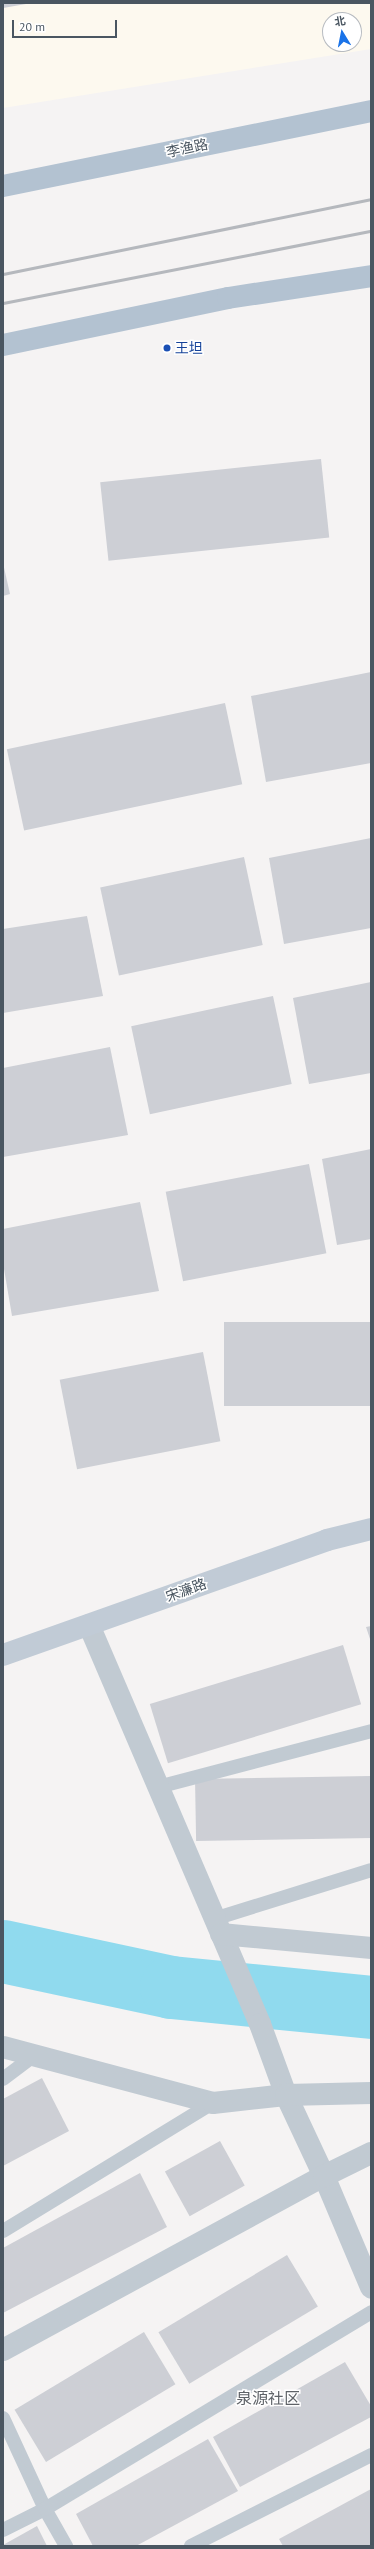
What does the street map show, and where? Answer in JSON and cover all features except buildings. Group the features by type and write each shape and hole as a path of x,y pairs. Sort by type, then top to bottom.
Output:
{"main road":[{"name":"李渔路","path":"3,186 371,111"},
{"path":"3,345 228,298 371,276"}],"street":[{"name":"宋濂路","path":"3,1655 327,1540 371,1529"},
{"path":"89,1625 260,2024 286,2095 324,2176 371,2287"},
{"path":"218,1926 371,1948"},
{"path":"3,2047 213,2103 286,2095 371,2093"},
{"path":"3,2350 324,2176 371,2153"}],"lane":[{"path":"158,1787 371,1731"},
{"path":"218,1926 371,1870"},
{"path":"3,2079 34,2056"},
{"path":"3,2231 213,2103"},
{"path":"3,2530 45,2509 371,2312"},
{"path":"3,2418 45,2509 66,2546"},
{"path":"191,2546 371,2455"}],"shaded area":[{"path":"3,3 371,3 371,49 362,50 362,12 322,12 322,52 352,52 3,108"}],"waterway":[{"path":"3,1951 171,1987 371,2007"}],"railway":[{"path":"3,274 371,199"},
{"path":"3,303 371,231"}],"place":[{"name":"王坦","path":"167,348"}],"district":[{"name":"泉源社区","path":"268,2398"}]}
